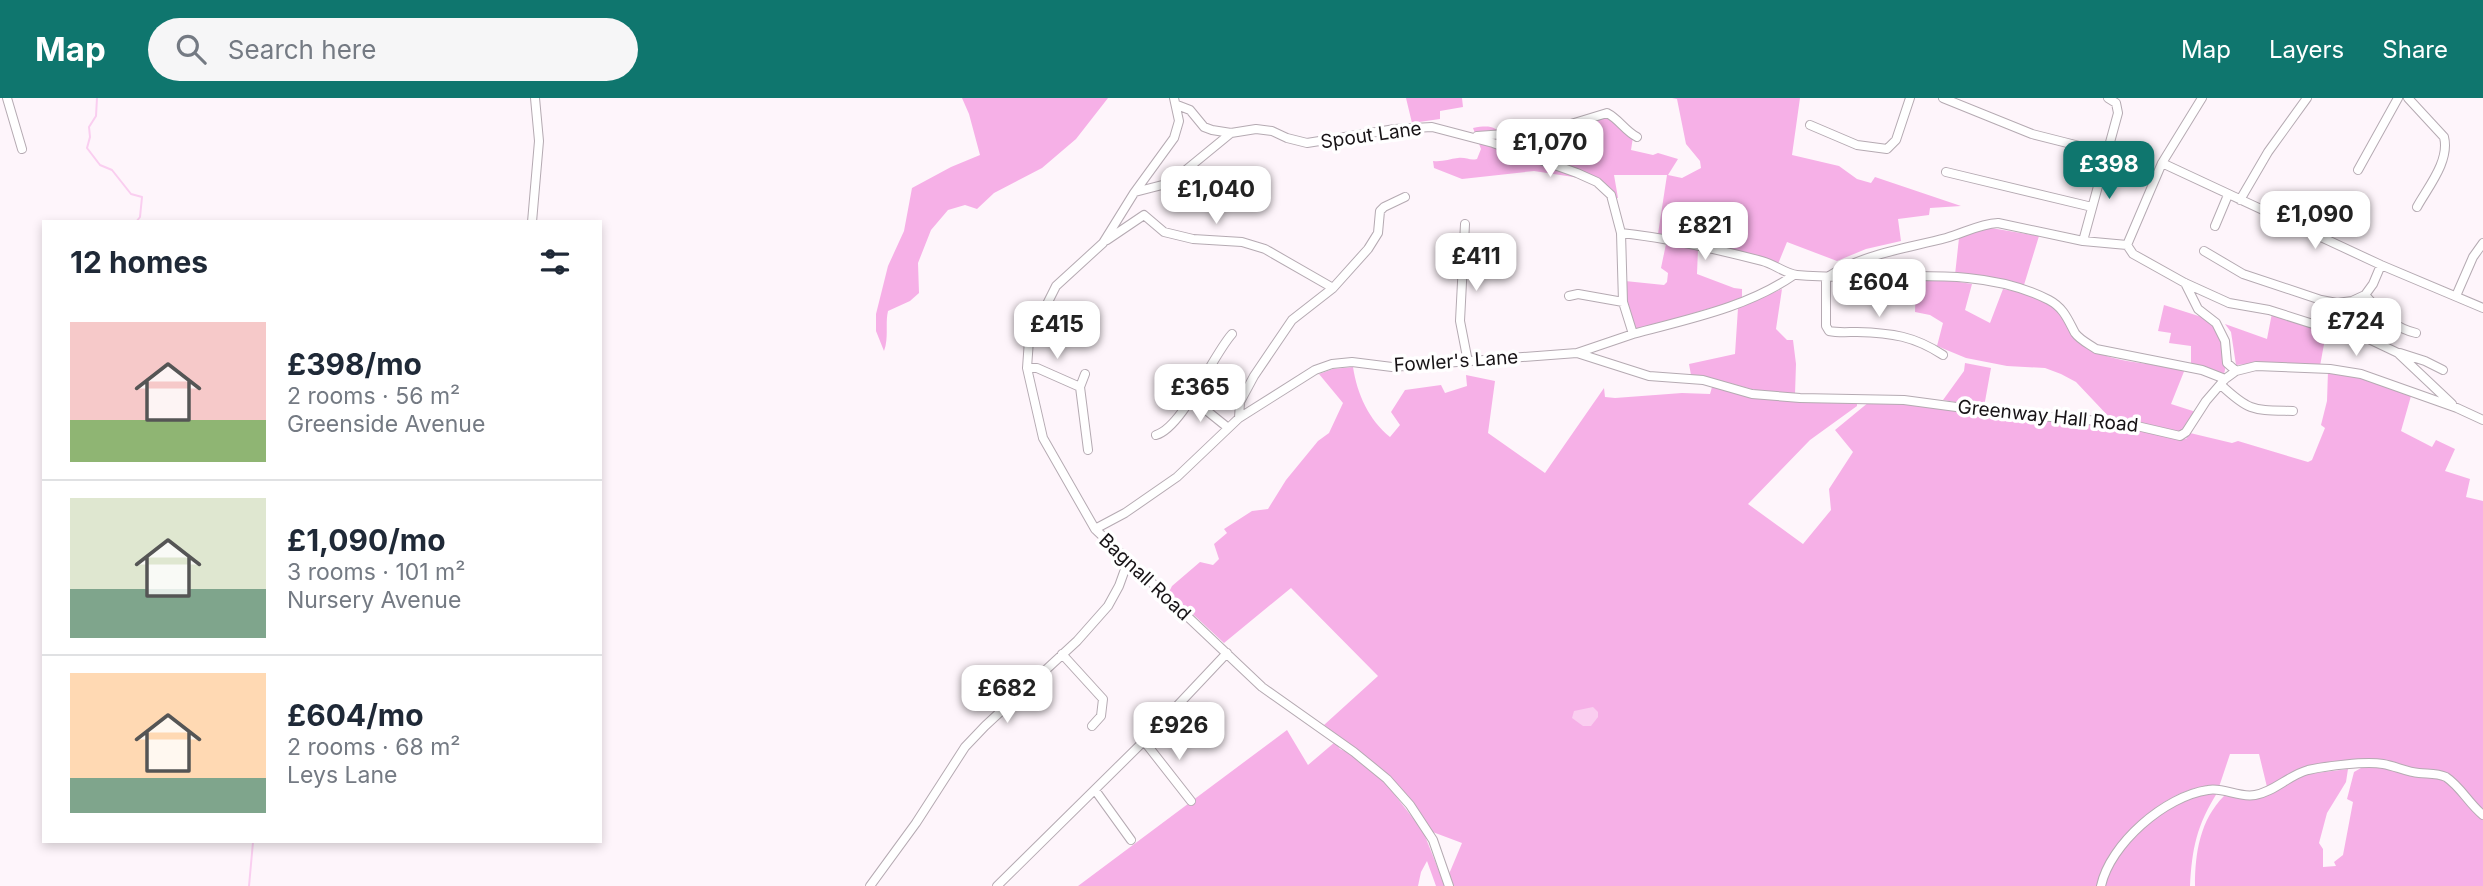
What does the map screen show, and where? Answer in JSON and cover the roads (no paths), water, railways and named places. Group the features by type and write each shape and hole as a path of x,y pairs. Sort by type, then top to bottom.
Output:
{"street":[{"path":"7,98 22,149"},
{"path":"532,220 539,141 535,98"},
{"path":"1810,125 1857,145 1887,149 1896,140 1910,98"},
{"path":"1945,98 2032,134 2107,153"},
{"path":"2083,241 2118,113 2116,103 2108,98"},
{"path":"2127,245 2162,163 2202,98"},
{"path":"2240,200 2269,152 2307,98"},
{"path":"2358,170 2398,98"},
{"path":"2408,98 2444,137 2446,143 2443,159 2417,207"},
{"name":"Spout Lane","path":"1176,101 1190,110 1204,127 1231,132 1256,129 1272,131 1307,143 1420,127 1471,136"},
{"name":"Bagnall Road","path":"1176,101 1180,121 1174,138 1134,192 1103,243 1066,275 1045,303 1029,340 1027,368 1043,438 1095,529 1274,696 1297,709 1387,779 1410,805 1433,840 1449,886"},
{"path":"1471,136 1548,131 1607,113 1637,137"},
{"path":"1134,192 1170,183 1231,132"},
{"path":"1471,136 1577,173 1597,182 1611,195 1621,233 1623,302 1633,334"},
{"path":"2162,163 2381,265 2483,308"},
{"path":"1946,172 2092,207"},
{"path":"2215,226 2228,195"},
{"path":"1238,418 1240,402 1254,376 1292,320 1334,288 1368,249 1378,233 1380,211 1384,206 1405,197"},
{"path":"1103,243 1144,215 1164,232 1193,239 1242,242 1265,249 1334,288"},
{"path":"1826,278 1842,267 1872,256 1947,238 1985,224 1998,223 2083,241 2127,245"},
{"path":"1465,224 1460,321 1468,362"},
{"path":"1621,233 1660,237 1724,252 1773,265 1794,275 1826,278 1919,275 1968,279 2011,287 2051,301 2064,311 2081,340 2096,349 2202,370 2223,382 2242,405 2249,408 2287,408"},
{"path":"2456,296 2473,257 2483,243"},
{"path":"2127,245 2133,254 2185,283 2230,303 2269,310 2321,328 2354,332 2443,370"},
{"path":"2206,265 2207,253 2243,274 2337,303 2352,301 2365,295 2381,265"},
{"path":"1577,353 1633,334 1736,306 1794,275"},
{"path":"1826,278 1826,326 1829,331 1881,333 1910,338 1923,342 1943,355"},
{"path":"2185,283 2198,309 2216,323 2225,341 2227,363 2236,372"},
{"path":"1569,296 1578,294 1623,302"},
{"path":"2365,295 2390,322 2400,329 2416,333"},
{"path":"1156,435 1164,433 1191,398 1232,334"},
{"name":"Fowler's Lane","path":"1095,529 1125,513 1177,477 1238,418 1292,383 1332,365 1352,362 1392,367 1577,353"},
{"name":"Greenway Hall Road","path":"1577,353 1649,376 1703,380 1752,394 1800,398 1904,400 2001,413 2124,423 2176,436 2186,432 2206,401 2236,372 2256,366 2344,371 2361,374 2483,420"},
{"path":"2398,353 2457,408"},
{"path":"1027,368 1037,368 1080,387"},
{"path":"1085,374 1080,387 1088,450"},
{"path":"1191,398 1227,427"},
{"path":"870,886 916,823 965,747 1093,625 1119,586 1128,561"},
{"path":"997,886 1144,741 1227,653"},
{"path":"1062,654 1103,699 1101,716 1092,726"},
{"path":"1144,741 1191,801"},
{"path":"2101,886 2104,874 2130,836 2144,822 2175,802 2213,789 2236,796 2258,795 2306,771 2381,764 2435,774 2445,777 2462,791 2471,806 2483,815"},
{"path":"1095,790 1131,840"}],"waterway":[{"path":"97,98 96,116 89,127 87,148 100,165 112,170 131,194 142,197 138,220"},
{"path":"249,886 253,843"}]}
